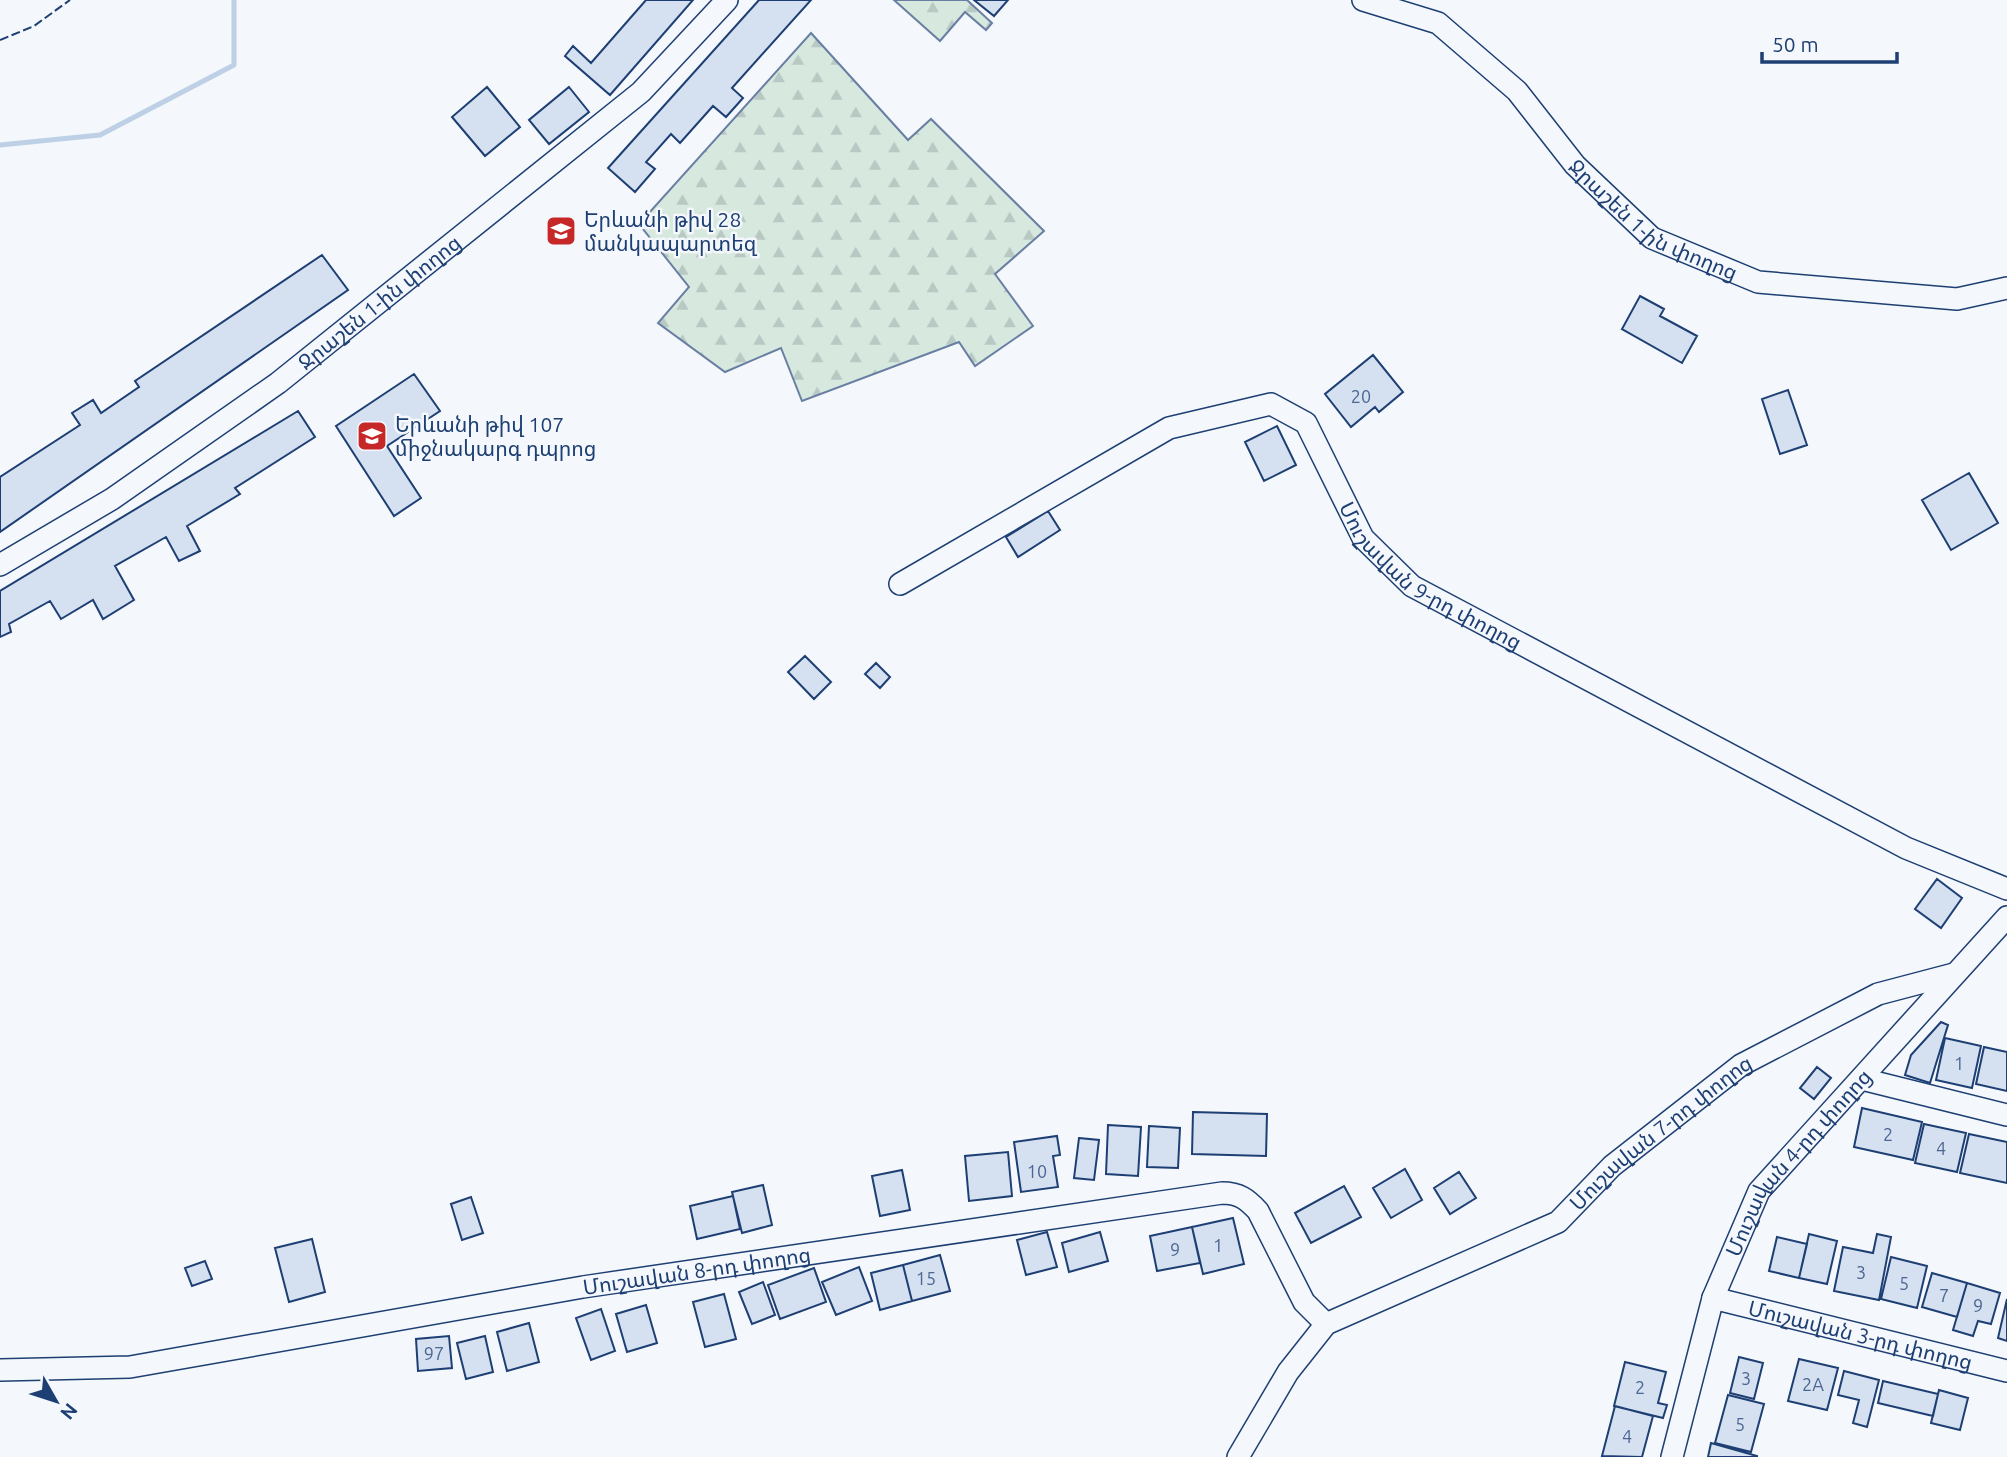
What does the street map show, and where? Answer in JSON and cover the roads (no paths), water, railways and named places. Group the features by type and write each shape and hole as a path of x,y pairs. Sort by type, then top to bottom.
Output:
{"street":[{"name":"Ջրաշեն 1-ին փողոց","path":"0,565 112,499 278,383 641,92 727,0"},
{"name":"Ջրաշեն 1-ին փողոց","path":"1363,0 1438,23 1517,91 1575,165 1652,238 1758,282 1957,299 2007,288"},
{"name":"Մուշավան 9-րդ փողոց","path":"901,584 1169,428 1271,404 1306,423 1363,538 1412,586 1906,848 2007,889"},
{"name":"Մուշավան 4-րդ փողոց","path":"1672,1457 1713,1298 1759,1191 2007,917"},
{"name":"Մուշավան 7-րդ փողոց","path":"1238,1457 1288,1372 1326,1324 1558,1222 1612,1166 1741,1065 1878,994 1954,974"},
{"path":"1862,1079 2007,1115"},
{"name":"Մուշավան 8-րդ փողոց","path":"0,1370 130,1367 583,1287 1222,1193 1237,1193 1258,1211 1304,1302 1326,1324"},
{"name":"Մուշավան 3-րդ փողոց","path":"1713,1298 2007,1371"}],"waterway":[{"path":"0,145 100,135 234,65 234,0"}],"place":[{"name":"Երևանի թիվ 28 մանկապարտեզ","path":"561,231"},
{"name":"Երևանի թիվ 107 միջնակարգ դպրոց","path":"372,436"}]}
